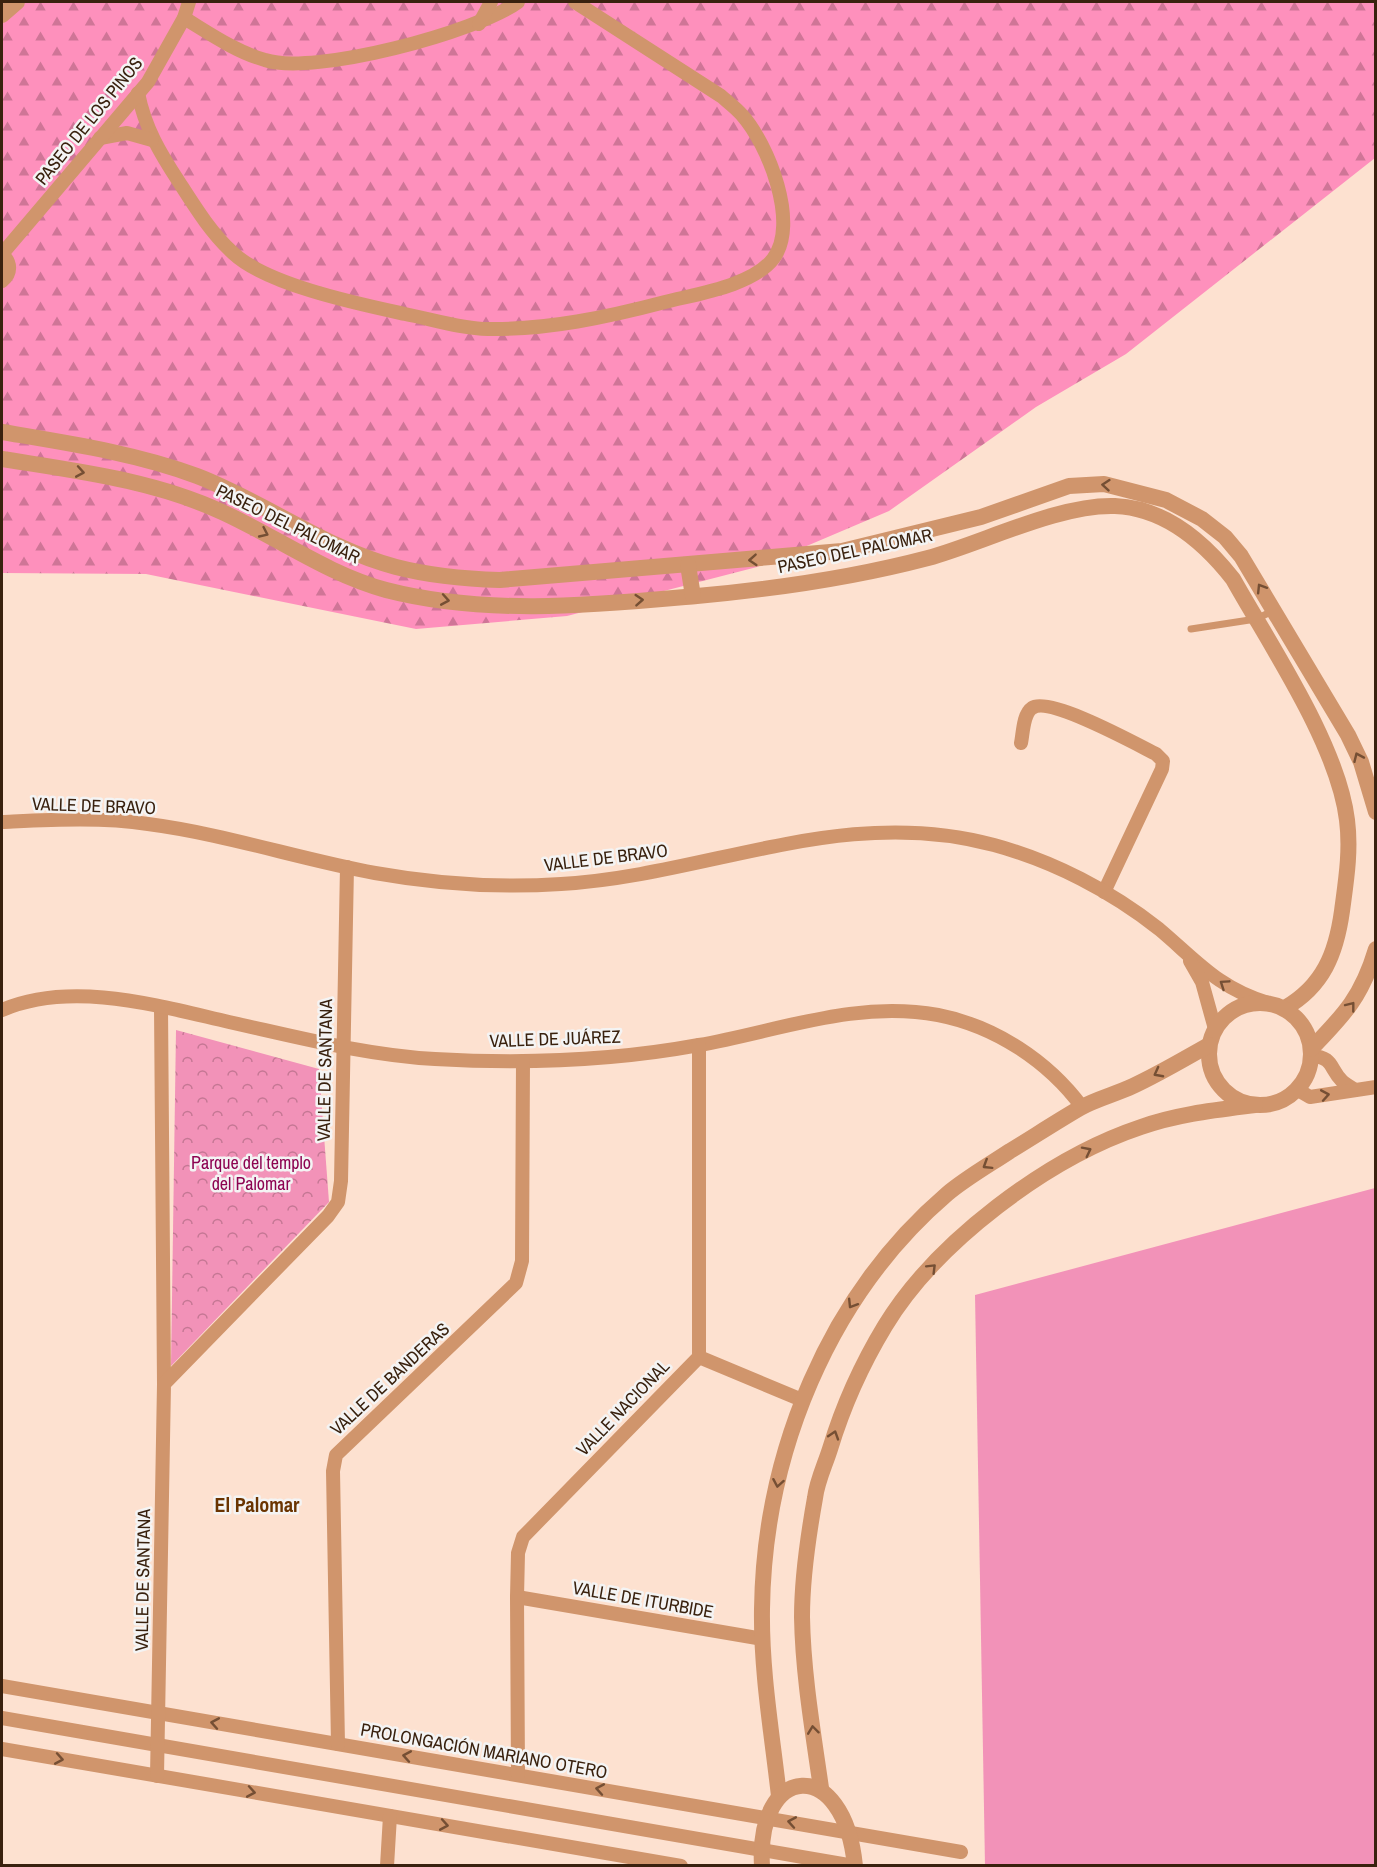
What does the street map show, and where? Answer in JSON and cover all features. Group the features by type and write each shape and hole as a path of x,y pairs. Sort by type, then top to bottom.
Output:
{"street":[{"path":"2,15 17,2"},
{"name":"PASEO DE LOS PINOS","path":"2,254 148,82 184,18 189,2"},
{"path":"478,24 491,2"},
{"path":"184,18 266,61 303,64 339,62 478,24 502,14 518,2"},
{"path":"138,93 142,116 152,140 202,218 234,254 273,278 380,309 486,330 557,325 646,307 725,286 760,271 773,259 781,243 783,224 778,189 757,136 742,114 721,96 575,2"},
{"path":"100,138 127,133 152,140"},
{"path":"2,254 7,259 10,269 7,277 2,281"},
{"name":"PASEO DEL PALOMAR","path":"2,432 95,448 196,476 237,493 332,542 394,567 451,578 500,580 842,551 981,518 1069,486 1104,484 1166,500 1202,519 1225,537 1241,556 1348,735 1361,762 1376,812"},
{"path":"48,466 51,440"},
{"name":"PASEO DEL PALOMAR","path":"2,459 123,479 220,511 286,543 328,569 386,590 491,607 693,596 788,587 880,570 989,538 1078,508 1117,506 1167,519 1215,556 1233,579 1318,730 1342,790 1349,855 1340,924 1329,962 1305,996 1285,1008"},
{"path":"981,518 989,538"},
{"path":"286,543 296,524"},
{"path":"688,565 693,596"},
{"path":"1021,743 1027,712 1033,707 1044,706 1073,715 1156,754 1163,761 1162,770 1104,892"},
{"name":"VALLE DE BRAVO","path":"2,822 60,820 145,823 209,835 346,867 441,882 561,884 688,866 818,837 860,831 905,831 965,838 995,845 1051,864 1104,892 1158,929 1223,984 1242,995 1268,1003"},
{"name":"VALLE DE SANTANA","path":"164,1384 328,1216 338,1202 341,1181 346,867"},
{"path":"1311,1053 1358,997 1367,978 1376,948"},
{"name":"VALLE DE BRAVO","path":"1186,954 1202,982 1212,1037"},
{"name":"VALLE DE JUÁREZ","path":"2,1010 15,1004 68,997 160,1007 343,1047 433,1059 523,1061 597,1059 699,1045 849,1013 893,1011 940,1015 996,1035 1020,1048 1049,1070 1082,1107"},
{"path":"2,1718 761,1857 854,1866 849,1832 840,1809 821,1788 813,1734 802,1617 815,1494 837,1426 856,1382 886,1325 923,1276 974,1226 1025,1185 1089,1149 1140,1127 1187,1114 1273,1104 1298,1090 1306,1078 1311,1053 1303,1026 1285,1008 1268,1003 1247,1004 1228,1013 1212,1037 1132,1087 1082,1107 978,1171 946,1195 895,1247 854,1300 818,1364 802,1400 779,1474 767,1545 763,1639 779,1796 767,1818 761,1857"},
{"name":"VALLE DE SANTANA","path":"157,1776 164,1384 160,1007"},
{"path":"1212,1037 1209,1062 1214,1078 1225,1091 1239,1101 1255,1106"},
{"path":"699,1045 699,1356 802,1400"},
{"path":"1311,1053 1330,1062 1341,1080 1355,1089"},
{"name":"VALLE DE BANDERAS","path":"338,1744 333,1471 336,1455 516,1283 522,1261 523,1061"},
{"path":"1298,1090 1310,1097 1376,1087"},
{"name":"VALLE NACIONAL","path":"518,1775 517,1597 518,1553 523,1537 699,1356"},
{"name":"VALLE DE ITURBIDE","path":"517,1597 763,1639"},
{"name":"PROLONGACIÓN MARIANO OTERO","path":"2,1686 961,1851"},
{"path":"2,1749 681,1866"},
{"path":"779,1796 801,1786 821,1788"},
{"path":"387,1866 390,1816"}],"lane":[{"path":"1191,629 1256,619 1275,610"}],"green space":[{"path":"2,2 1375,2 1375,158 1126,354 1036,407 889,511 757,567 567,616 416,629 146,574 2,573"},
{"name":"Parque del templo del Palomar","path":"176,1030 319,1069 329,1202 171,1366"},
{"path":"1375,1188 1375,1865 985,1865 975,1295"}],"district":[{"name":"El Palomar","path":"257,1505"}]}
